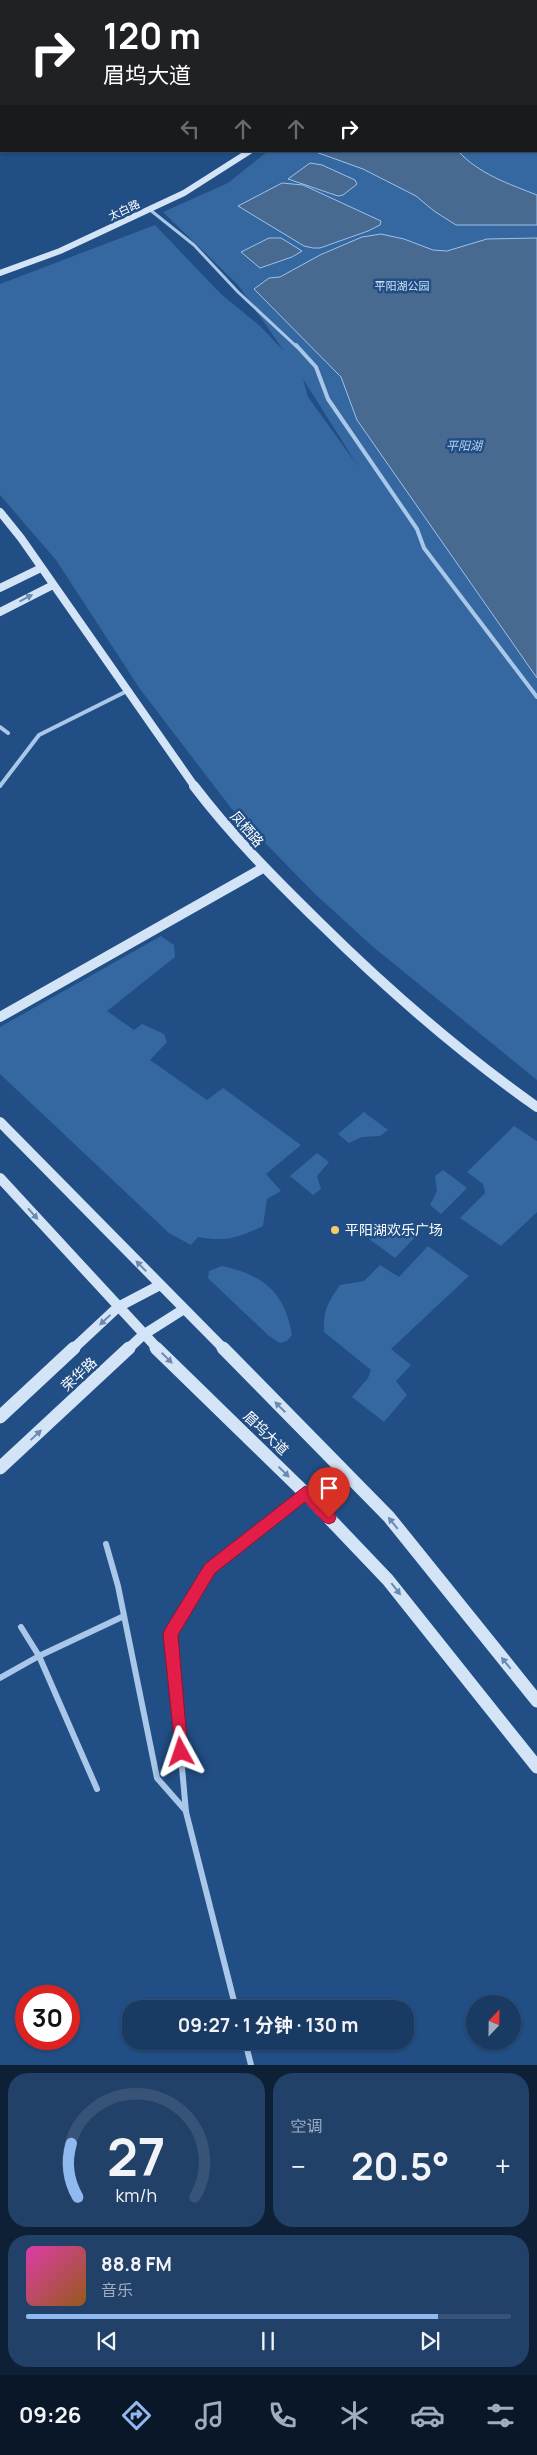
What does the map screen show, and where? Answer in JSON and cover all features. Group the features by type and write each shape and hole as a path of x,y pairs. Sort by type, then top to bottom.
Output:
{"main road":[{"name":"太白路","path":"0,273 60,251 184,193 248,152"},
{"name":"凤栖路","path":"0,512 42,568 180,768 224,826 263,868 384,986 499,1080 537,1107"},
{"path":"0,588 42,568"},
{"path":"0,612 53,585"},
{"path":"0,1017 263,868"},
{"name":"眉坞大道","path":"0,1122 388,1517 537,1701"},
{"name":"眉坞大道","path":"0,1178 143,1335 305,1493 388,1580 537,1767"},
{"name":"荣华路","path":"0,1417 118,1307 160,1285"},
{"name":"荣华路","path":"0,1468 143,1335 184,1309"}],"street":[{"path":"149,209 169,222 194,244 238,292 291,340 316,367 328,399 417,529 424,548 537,697"},
{"path":"0,786 39,735 127,691"},
{"path":"0,727 8,733"},
{"path":"234,2000 186,1812 170,1634 210,1568 305,1493"},
{"path":"106,1544 124,1616 157,1778 186,1812"},
{"path":"0,1678 39,1656 124,1616"},
{"path":"21,1627 39,1656 97,1789"},
{"path":"247,2050 251,2065"}],"green space":[{"name":"平阳湖公园","path":"267,152 537,152 537,1080 372,946 315,894 231,808 140,689 56,560 0,495 0,284 155,225 221,294 260,326 284,351 238,285 163,212 228,183","holes":["303,379 358,466 308,397"]},
{"path":"161,936 174,945 175,957 107,1011 134,1030 142,1024 164,1034 167,1042 150,1060 207,1100 223,1088 301,1145 266,1174 281,1191 267,1199 263,1226 231,1238 198,1237 191,1245 169,1233 0,1074 0,1027"},
{"path":"364,1112 388,1130 380,1136 362,1137 349,1143 338,1134"},
{"path":"514,1126 537,1141 537,1212 501,1246 460,1218 485,1193 483,1184 467,1172"},
{"path":"317,1153 329,1162 317,1176 321,1189 313,1195 290,1176"},
{"path":"443,1170 467,1188 441,1214 430,1205 437,1191 435,1176"},
{"path":"409,1224 420,1232 395,1258 369,1239 377,1230 396,1230"},
{"path":"428,1246 469,1276 391,1349 411,1365 396,1381 407,1395 384,1422 352,1397 368,1378 371,1370 324,1332 325,1312 340,1285 364,1281 380,1265 399,1277"},
{"path":"222,1266 260,1280 278,1297 289,1320 292,1335 287,1341 280,1343 269,1336 208,1278 209,1271"}],"water":[{"path":"316,152 459,152 485,172 537,195 537,225 456,225 434,211 416,196 363,169"},
{"path":"310,163 322,165 355,180 357,184 343,195 338,196 288,179"},
{"path":"282,183 303,185 381,221 380,225 320,248 313,248 304,246 238,206"},
{"name":"平阳湖","path":"381,234 404,239 433,250 447,251 487,239 537,238 537,678 357,420 341,377 254,289 269,278 280,277 320,255 362,237"},
{"path":"269,238 281,238 302,251 292,257 260,268 241,252"}],"place":[{"name":"平阳湖欢乐广场","path":"335,1230"}],"route":[{"path":"181,1752 170,1634 210,1568 305,1493 329,1518"}]}
